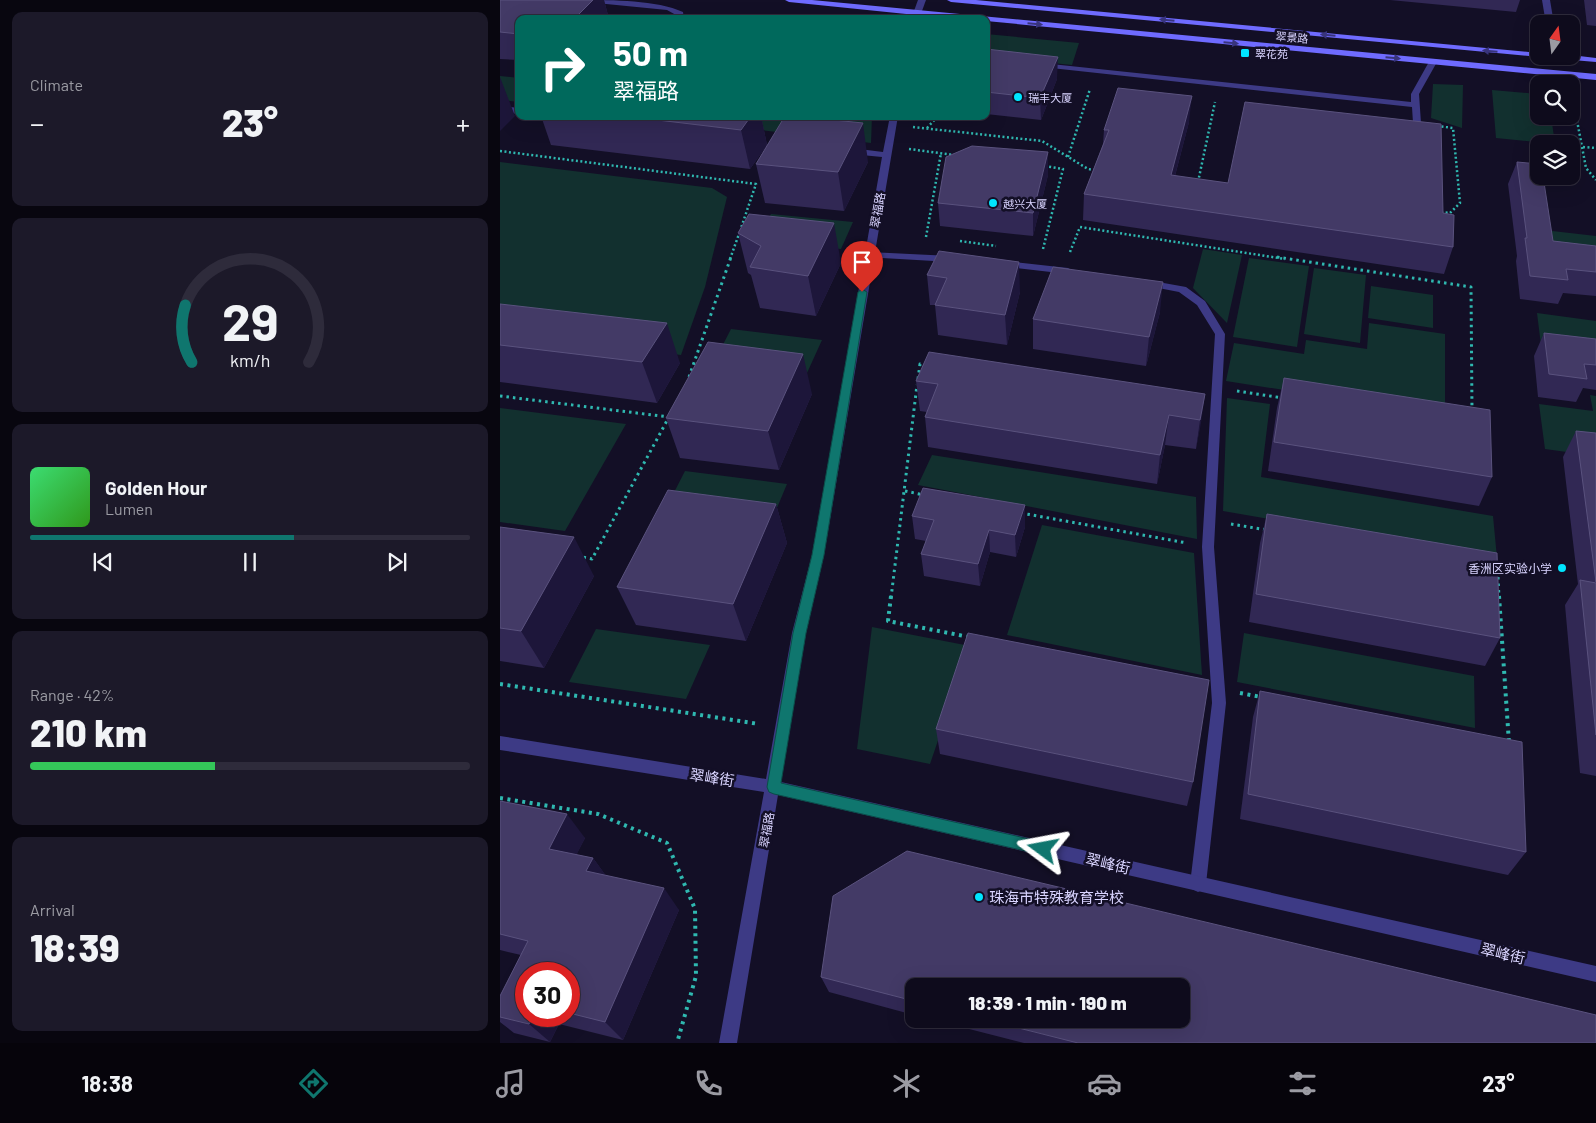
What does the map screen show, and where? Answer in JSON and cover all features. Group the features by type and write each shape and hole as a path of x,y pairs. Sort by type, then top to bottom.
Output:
{"main road":[{"path":"789,0 908,15"},
{"name":"翠景路","path":"952,0 1530,54"},
{"name":"翠景路","path":"990,19 1596,77"},
{"path":"1580,59 1596,60"}],"street":[{"path":"586,0 669,8 680,15"},
{"path":"916,15 922,0"},
{"path":"1546,0 1548,15"},
{"path":"1417,123 1415,94 1433,62"},
{"path":"1051,66 1416,105"},
{"path":"500,109 515,111"},
{"name":"翠福路","path":"728,1043 800,633 818,555 893,120"},
{"path":"838,149 887,151"},
{"path":"869,255 961,260"},
{"path":"989,262 1082,273"},
{"path":"1137,282 1182,289 1201,302 1220,334 1208,547 1219,703 1198,884"},
{"name":"翠峰街","path":"500,743 774,787 1596,974"}],"path":[{"path":"1051,66 1091,88 1068,157"},
{"path":"1198,182 1216,102 1206,101"},
{"path":"934,120 926,128 1042,141 1088,169 1097,170"},
{"path":"1417,123 1453,128 1460,203 1450,213 1431,211"},
{"path":"1578,125 1586,168 1596,180"},
{"path":"1583,147 1596,148"},
{"path":"500,151 756,184 688,379"},
{"path":"887,151 941,153 960,156"},
{"path":"934,238 924,237 941,153"},
{"path":"1042,251 1063,169 1044,166"},
{"path":"1063,270 1080,227 1471,287 1472,418"},
{"path":"954,240 1003,246"},
{"path":"930,365 920,364 888,621 975,638"},
{"path":"1217,388 1286,399"},
{"path":"500,396 669,418"},
{"path":"574,556 592,559 673,410"},
{"path":"905,491 924,495"},
{"path":"1012,511 1208,547"},
{"path":"1210,520 1276,531"},
{"path":"1497,576 1509,748"},
{"path":"500,684 784,728"},
{"path":"1217,688 1266,698"},
{"path":"500,798 598,814 667,843 695,909 696,976 677,1043"}],"green space":[{"path":"990,34 1079,43 1072,65 990,56"},
{"path":"500,76 515,78 515,102 500,100"},
{"path":"1433,84 1463,85 1462,128 1431,118"},
{"path":"1492,90 1530,93 1530,125 1552,125 1554,135 1530,135 1530,141 1496,138"},
{"path":"673,120 872,120 871,143"},
{"path":"500,162 712,188 727,197 705,287 681,355 500,334"},
{"path":"771,214 853,222 841,249 756,240"},
{"path":"1526,228 1596,236 1596,262"},
{"path":"1203,249 1242,255 1227,323 1193,288"},
{"path":"1249,258 1309,266 1297,347 1233,337"},
{"path":"1314,268 1366,275 1360,343 1304,334"},
{"path":"1371,286 1433,295 1433,328 1368,318"},
{"path":"1537,313 1596,321 1596,352 1541,345"},
{"path":"1369,323 1445,334 1445,415 1226,381 1234,343 1304,354 1306,340 1367,349"},
{"path":"731,329 822,340 807,373 714,362"},
{"path":"1590,395 1596,396 1596,456 1545,449 1539,404 1593,411"},
{"path":"1227,398 1270,404 1261,477 1493,516 1497,558 1223,511"},
{"path":"500,408 626,424 565,531 500,522"},
{"path":"932,455 1196,497 1197,539 918,485"},
{"path":"685,471 787,484 769,527 664,512"},
{"path":"1042,525 1194,553 1202,675 1007,635"},
{"path":"872,627 970,646 930,764 857,749"},
{"path":"596,629 710,645 686,699 569,682"},
{"path":"1244,633 1474,676 1475,728 1237,682"}],"building":[{"path":"500,0 593,0 578,15 515,15 515,34 500,32"},
{"path":"990,49 1058,57 1040,98 990,92"},
{"path":"1118,88 1192,96 1171,175 1228,183 1245,102 1441,124 1443,213 1454,215 1453,247 1084,194 1109,130 1104,130"},
{"path":"657,120 748,120 741,130"},
{"path":"783,120 834,120 863,123 838,172 756,164"},
{"path":"972,146 1048,152 1033,213 938,203 946,157"},
{"path":"1517,162 1530,163 1530,185 1544,185 1553,241 1596,246 1596,272 1566,269 1568,280 1530,276 1525,238 1527,238"},
{"path":"749,214 834,223 808,276 750,267 761,246 738,233"},
{"path":"939,251 1019,262 1005,315 935,305 947,278 927,275"},
{"path":"1053,267 1163,282 1149,337 1033,319"},
{"path":"500,304 667,323 642,362 500,345"},
{"path":"1544,333 1596,339 1596,365 1584,364 1587,379 1549,374"},
{"path":"708,342 803,354 768,431 666,418"},
{"path":"929,352 1205,394 1200,420 1169,415 1160,455 925,417 938,384 916,381"},
{"path":"1284,378 1490,410 1492,477 1274,442"},
{"path":"1576,431 1596,433 1596,582"},
{"path":"923,488 1025,505 1015,535 989,530 978,564 921,554 934,520 912,516"},
{"path":"668,490 776,504 733,604 617,587"},
{"path":"1267,514 1497,553 1500,638 1256,594"},
{"path":"500,527 574,537 521,631 500,628"},
{"path":"1580,580 1596,583 1596,735"},
{"path":"968,633 1209,680 1193,782 936,729"},
{"path":"1260,691 1522,742 1526,852 1248,794"},
{"path":"500,801 567,814 549,849 593,858 586,871 664,888 605,1022 580,1016 580,962 517,962 528,941 500,934"},
{"name":"珠海市特殊教育学校","path":"907,851 1596,1015 1596,1043 1078,1043 1019,1028 1190,1028 1190,978 905,978 905,999 821,977 833,896"},
{"path":"515,967 515,1021 500,1017 500,996"}],"place":[{"name":"翠花苑","path":"1245,53"},
{"name":"瑞丰大厦","path":"1018,97"},
{"name":"越兴大厦","path":"993,203"},
{"name":"香洲区实验小学","path":"1562,568"},
{"name":"珠海市特殊教育学校","path":"979,897"}],"route":[{"path":"862,292 818,555 800,633 774,787 1043,849"}]}
